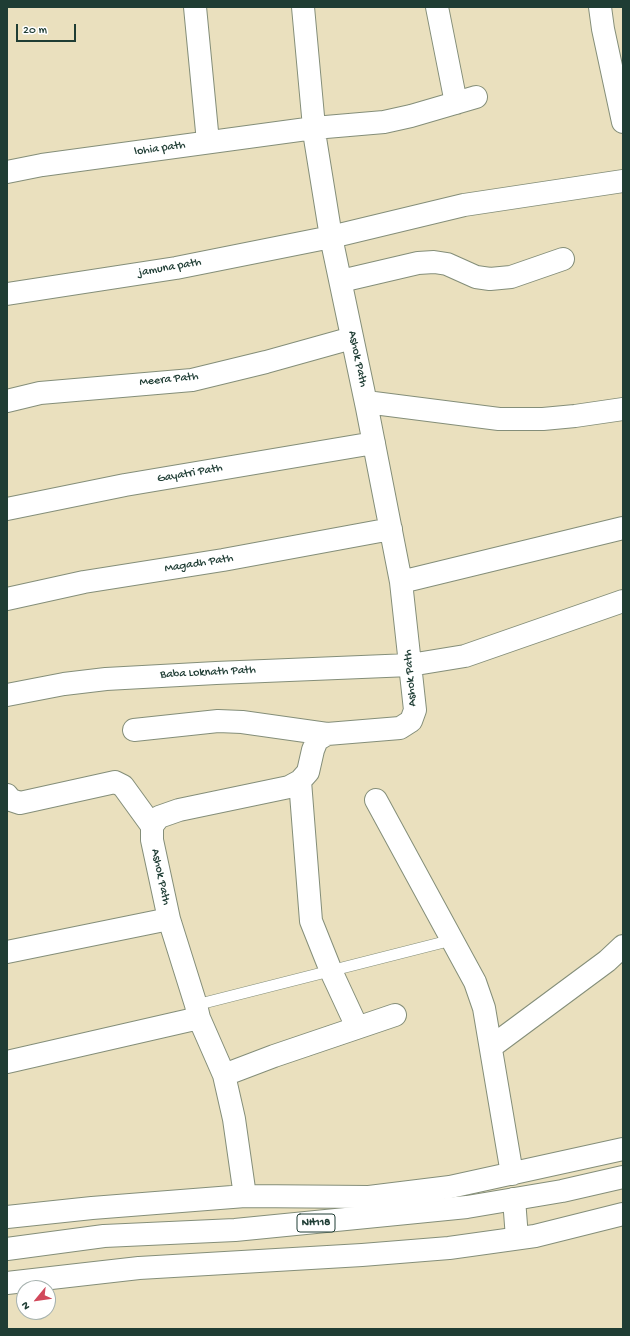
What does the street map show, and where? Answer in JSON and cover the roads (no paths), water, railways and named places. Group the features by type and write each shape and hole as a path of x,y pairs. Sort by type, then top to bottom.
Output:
{"main road":[{"path":"195,7 208,142"},
{"name":"Ashok Path","path":"134,730 218,721 242,722 327,734 400,728 411,721 414,710 401,582 366,402 331,236 314,128 303,7"},
{"name":"lohia path","path":"7,172 42,165 208,142 314,128 384,122 411,116 466,100 437,7"},
{"path":"600,7 614,37 623,122"},
{"name":"jamuna path","path":"7,294 176,268 331,236 464,205 623,181"},
{"path":"341,281 418,263 434,262 447,264 476,277 490,279 511,277 564,259"},
{"name":"Meera Path","path":"7,401 40,392 192,380 266,362 352,338"},
{"path":"366,402 499,419 543,419 623,409"},
{"name":"Gayatri Path","path":"7,509 125,485 374,443"},
{"path":"401,582 623,528"},
{"name":"Magadh Path","path":"7,599 84,582 223,560 391,529"},
{"name":"Baba Loknath Path","path":"7,695 64,684 106,679 410,665 465,656 623,601"},
{"path":"7,795 10,800 20,803 115,782 123,786 152,826 159,817 180,810 289,787 300,781 308,772 318,740 327,734"},
{"path":"300,781 311,921 331,971 357,1027"},
{"path":"376,800 475,982 484,1008 512,1174"},
{"name":"Ashok Path","path":"152,826 152,840 169,918 198,1011 224,1075 234,1119 245,1196"},
{"path":"7,952 169,918"},
{"path":"491,1047 607,961 623,946"},
{"path":"7,1062 198,1011"},
{"path":"224,1075 395,1014"},
{"path":"7,1217 92,1208 245,1196 369,1197 450,1187 623,1149"},
{"name":"NH118","path":"7,1249 104,1236 235,1230 467,1207 562,1191 623,1177"},
{"path":"514,1199 517,1238"},
{"path":"7,1283 139,1268 362,1255 441,1248 535,1236 623,1214"}],"lane":[{"path":"198,1011 331,971 452,940"}]}
